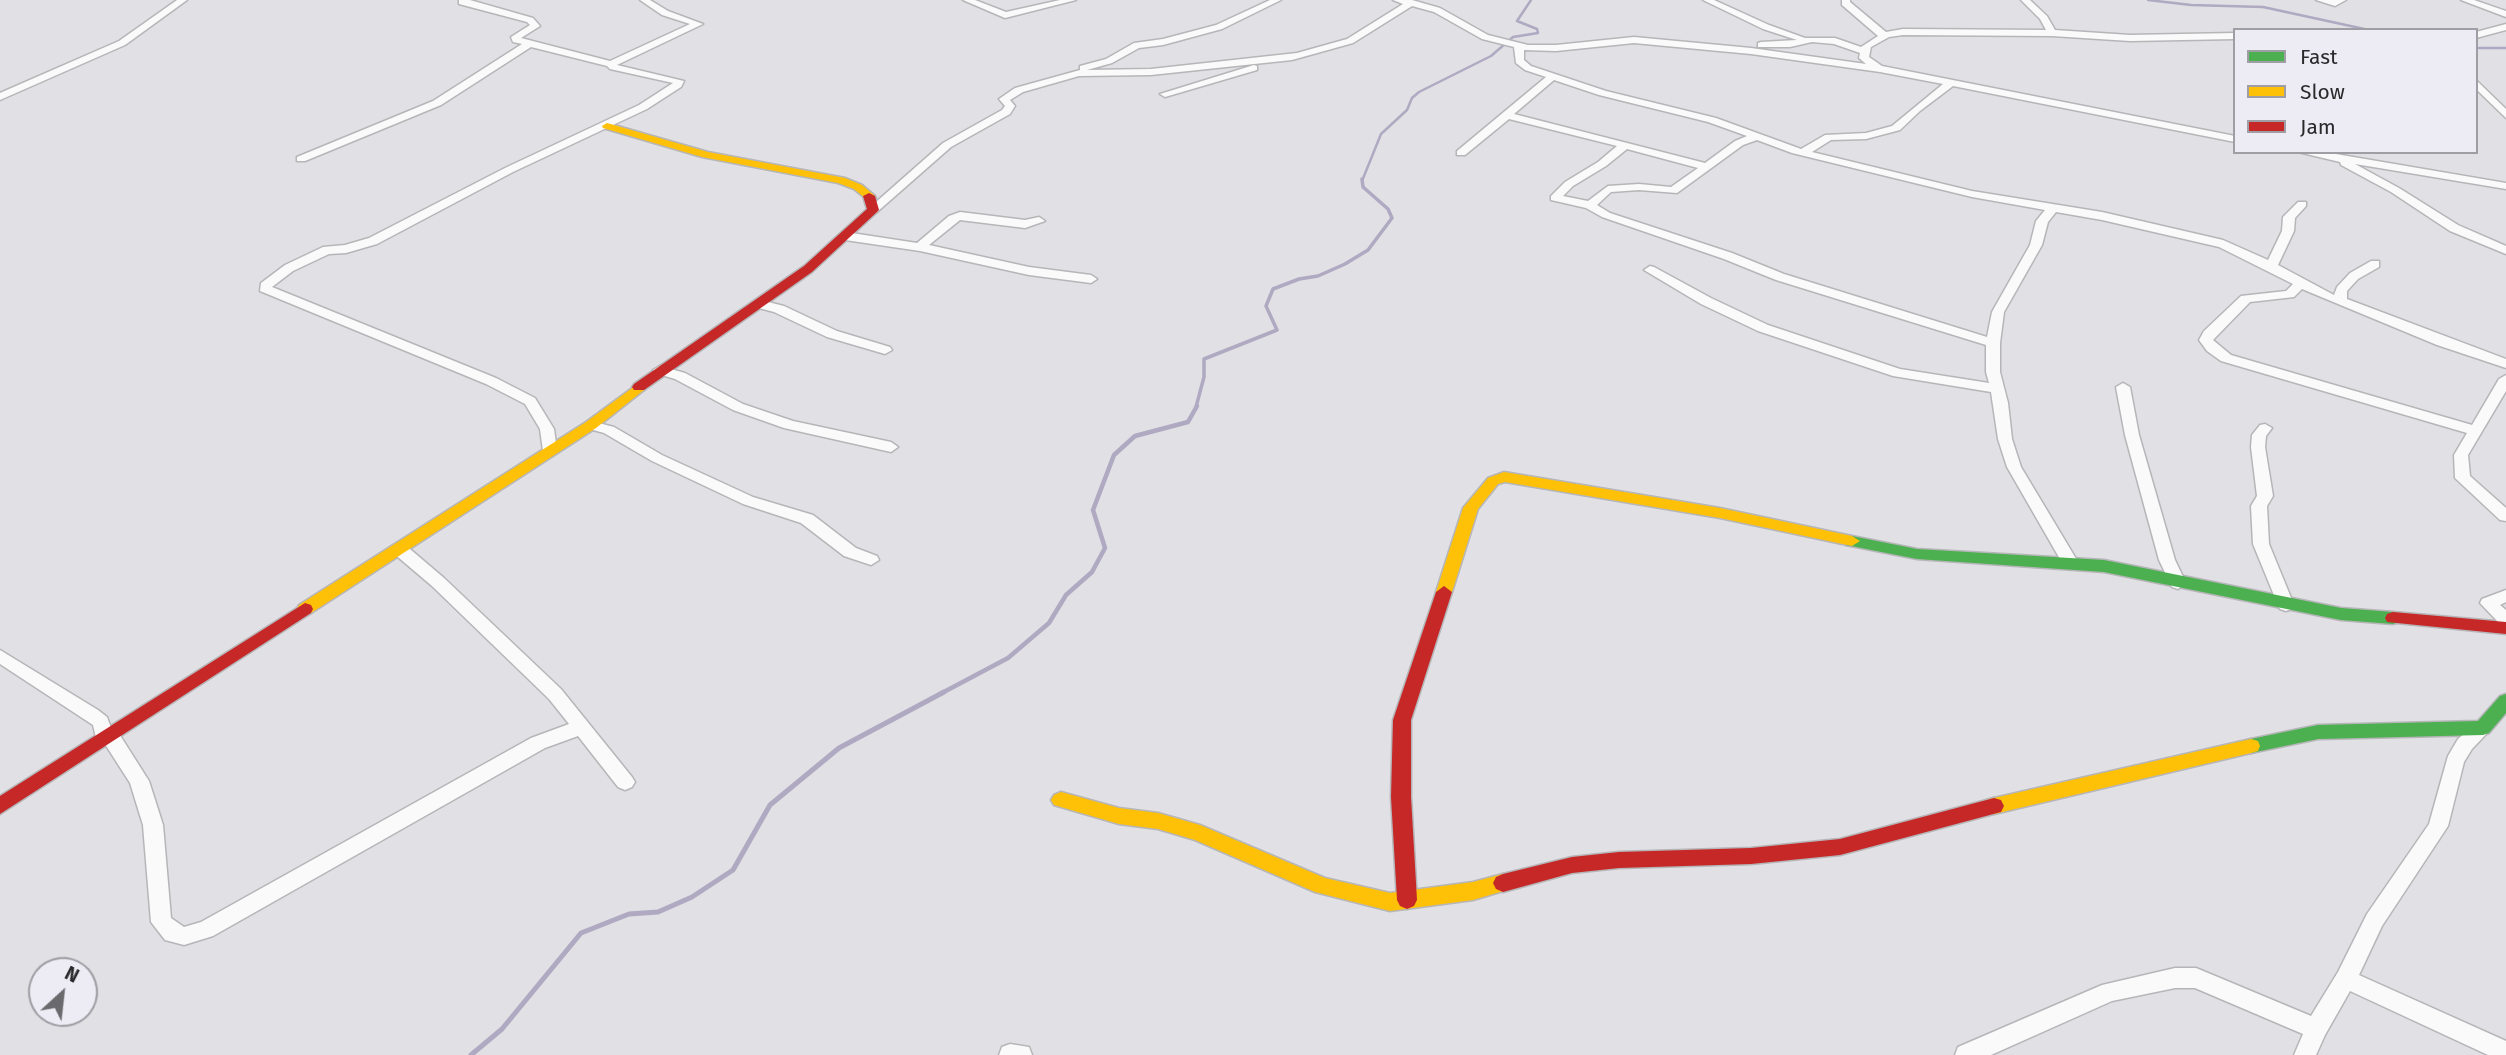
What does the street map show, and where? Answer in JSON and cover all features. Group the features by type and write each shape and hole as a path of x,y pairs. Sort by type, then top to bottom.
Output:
{"street":[{"path":"0,97 122,43 183,0"},
{"path":"466,0 462,2 530,20 535,26 516,37 516,40 527,45 679,81 643,107 607,126 509,170 373,241 346,249 327,250 289,268 265,286 266,291 491,381 530,401 547,429 550,451"},
{"path":"611,64 698,24 665,13 644,0"},
{"path":"967,0 1005,15 1072,0"},
{"path":"1064,77 1109,61 1137,45 1163,42 1219,27 1278,0"},
{"path":"1397,0 1437,10 1485,37 1540,49 1634,40 1721,47 1880,69 2233,139"},
{"path":"1707,0 1776,32 1805,39 1835,41 1865,51"},
{"path":"1846,0 1845,3 1879,33 1886,35 1939,31 2052,33 2130,38 2233,36"},
{"path":"2025,0 2044,18 2052,33"},
{"path":"2320,0 2335,3 2342,0"},
{"path":"2465,0 2506,13"},
{"path":"1165,94 1350,41 1412,3"},
{"path":"2478,34 2506,27"},
{"path":"1880,69 1864,58 1865,51 1873,41 1886,35"},
{"path":"1721,47 1790,44 1805,39"},
{"path":"1509,43 1519,61 1528,68 1552,77 1603,93 1712,120 1804,152 1934,185 2122,220 2223,244 2271,266 2300,285 2340,302 2506,364"},
{"path":"301,159 437,103 527,45"},
{"path":"0,806 591,425 660,370 808,269 947,145 1006,112 1010,106 1004,99 1018,90 1078,74 1151,72 1301,55"},
{"path":"1461,153 1552,77"},
{"path":"1804,152 1829,137 1866,136 1896,128 1951,83"},
{"path":"2478,85 2506,115"},
{"path":"1507,115 1709,167"},
{"path":"607,126 706,155 841,180 858,187 872,198 873,210"},
{"path":"1590,205 1608,188 1639,187 1673,191 1740,144 1755,137"},
{"path":"1625,145 1602,164 1569,184 1555,198 1590,205 1606,215 1728,256 1780,277 1993,343"},
{"path":"2336,156 2506,186"},
{"path":"2336,156 2454,228 2506,250"},
{"path":"2271,266 2288,231 2289,217 2302,204"},
{"path":"2052,209 2042,221 2036,245 1998,312 1993,343 1993,372 1998,389 2004,439 2014,467 2070,562"},
{"path":"920,247 953,218 960,216 1009,223 1039,221"},
{"path":"845,236 1091,279"},
{"path":"2340,302 2341,290 2354,276 2375,264"},
{"path":"1650,270 1763,328 1898,373 1998,389"},
{"path":"2300,285 2290,293 2246,299 2206,340 2226,358 2477,431"},
{"path":"760,304 779,309 832,334 885,350"},
{"path":"660,370 680,376 738,407 789,425 891,447"},
{"path":"2506,379 2462,454 2463,478 2506,516"},
{"path":"2123,387 2132,435 2167,560 2178,583"},
{"path":"591,425 609,430 657,458 748,501 807,519 850,552 871,560"},
{"path":"2265,428 2259,435 2258,446 2265,496 2259,506 2261,544 2286,605"},
{"path":"1407,900 1401,797 1402,720 1471,509 1493,481 1504,477 1720,513 1858,544 1917,554 2104,566 2286,605 2427,623 2506,628"},
{"path":"398,548 438,582 545,684 625,782"},
{"path":"2506,596 2488,603 2506,620"},
{"path":"0,656 101,722 107,736 139,780 153,825 161,922 172,933 184,936 217,924 538,743 581,727"},
{"path":"2305,1055 2374,920 2438,826 2455,761 2465,744 2506,701"},
{"path":"1061,800 1119,816 1158,821 1200,833 1322,886 1390,902 1473,891 1572,865 1619,860 1751,856 1840,847 1968,812 2191,758 2318,732 2483,728"},
{"path":"1966,1055 2110,992 2175,978 2196,978 2316,1029"},
{"path":"2346,979 2506,1052"},
{"path":"1010,1055 1021,1055"}],"waterway":[{"path":"1362,181 1381,134 1407,110 1412,98 1419,92 1491,56 1513,37 1538,33 1537,29 1517,21 1531,0"},
{"path":"2148,0 2191,5 2263,7 2360,28"},
{"path":"2478,48 2506,48"},
{"path":"1196,407 1204,377 1204,359 1277,330 1266,306 1273,289 1299,279 1318,276 1345,264 1368,250 1392,218 1388,209 1363,187 1362,181"},
{"path":"940,694 1008,658 1049,623 1066,595 1092,572 1105,548 1093,510 1114,455 1135,436 1188,422 1197,406"},
{"path":"471,1055 502,1029 581,933 629,914 658,912 692,897 733,870 770,805 839,748 944,692"}],"traffic: fast":[{"path":"1852,541 1917,554 2104,566 2341,614 2393,618"},
{"path":"2251,746 2318,732 2483,728 2506,701"}],"traffic: slow":[{"path":"607,126 706,155 841,180 858,187 869,196"},
{"path":"305,609 591,425 639,387"},
{"path":"1444,592 1471,508 1493,481 1504,477 1720,513 1852,541"},
{"path":"1994,806 2251,746"},
{"path":"1061,800 1119,816 1158,821 1200,833 1322,886 1390,902 1473,891 1503,883"}],"traffic: jam":[{"path":"639,387 808,269 873,210 869,196"},
{"path":"1407,900 1401,797 1402,720 1444,592"},
{"path":"0,806 305,609"},
{"path":"2393,618 2506,628"},
{"path":"1503,883 1572,865 1619,860 1751,856 1840,847 1994,806"}]}
